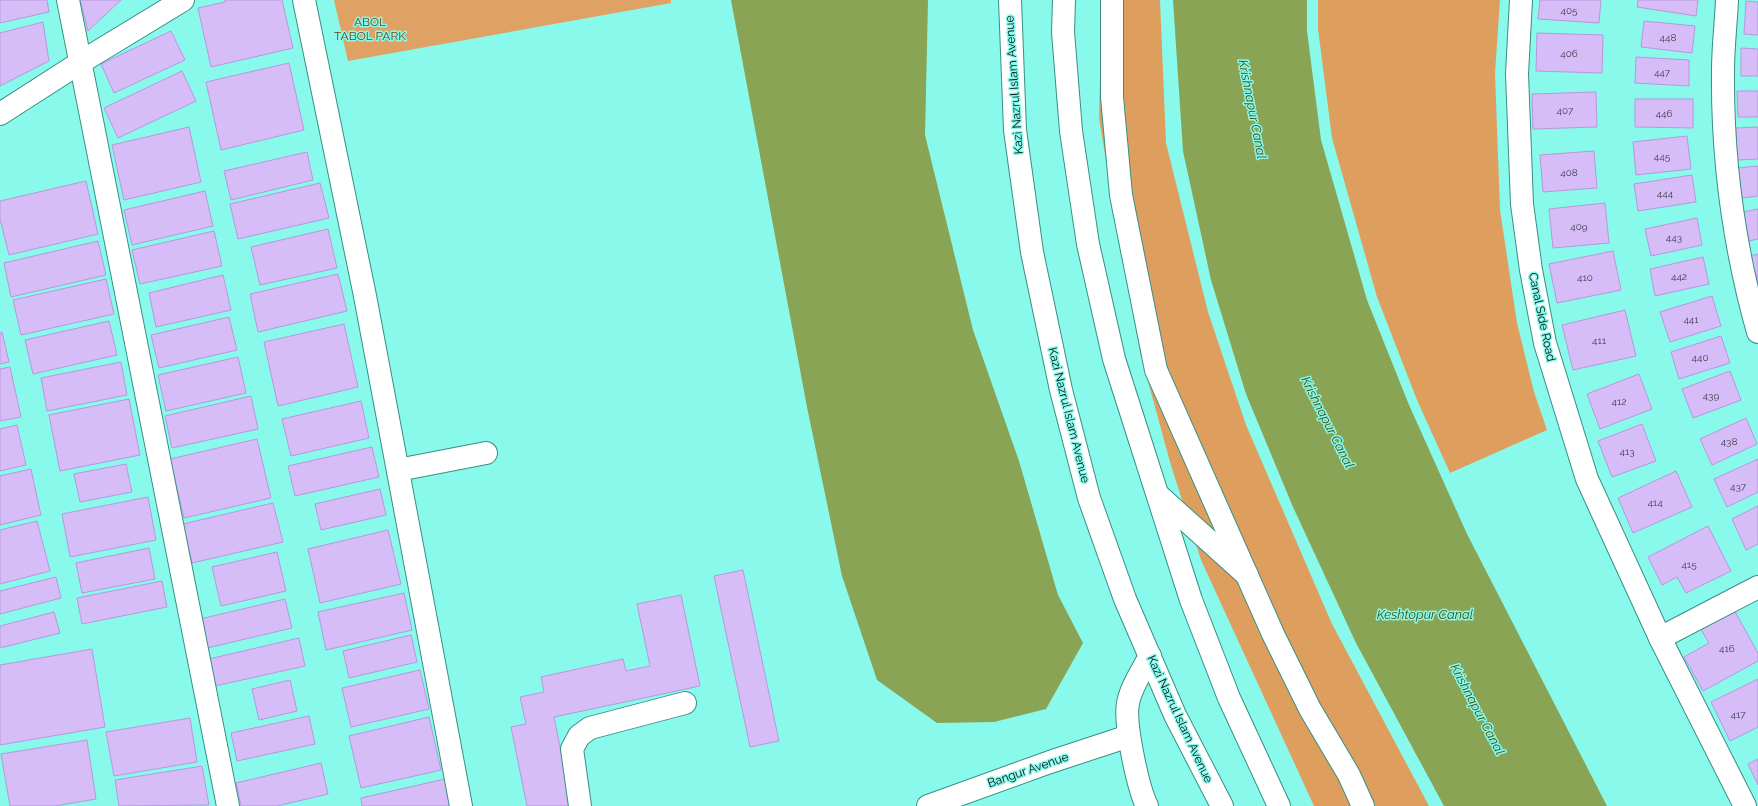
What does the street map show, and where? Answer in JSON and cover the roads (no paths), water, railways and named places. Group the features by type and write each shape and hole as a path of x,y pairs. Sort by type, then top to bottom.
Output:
{"street":[{"path":"68,0 228,806"},
{"path":"0,114 81,62 183,0"},
{"path":"304,0 365,296 461,806"},
{"name":"Kazi Nazrul Islam Avenue","path":"1010,0 1015,130 1032,252 1056,367 1089,498 1125,600 1175,715 1222,806"},
{"path":"1064,0 1063,32 1071,131 1088,244 1114,359 1191,600 1230,698 1279,806"},
{"path":"1112,0 1112,97 1121,195 1156,370 1273,634 1304,695 1349,775 1363,806"},
{"name":"Canal Side Road","path":"1521,0 1517,74 1522,204 1545,343 1587,479 1660,638 1745,806"},
{"path":"1727,0 1723,69 1724,124 1729,188 1739,257 1758,332"},
{"path":"398,470 486,453"},
{"path":"1157,494 1247,575"},
{"path":"1660,638 1758,587"},
{"path":"1147,806 1129,736 1127,704 1150,656"},
{"path":"580,806 572,749 579,736 590,728 685,703"},
{"name":"Bangur Avenue","path":"928,806 1050,762 1129,736"}],"water":[{"path":"731,0 928,0 925,135 973,330 1019,461 1058,595 1083,643 1046,709 994,722 937,723 877,680 842,576 807,407"},
{"name":"Keshtopur Canal","path":"1173,0 1307,0 1307,31 1321,140 1367,300 1409,405 1467,534 1607,806 1444,806 1356,643 1293,507 1246,394 1211,280 1183,151"}],"park label":[{"name":"ABOL TABOL PARK","path":"370,29"}],"water label":[{"name":"Krishnapur Canal","path":"1253,109"},
{"name":"Krishnapur Canal","path":"1328,422"},
{"name":"Krishnapur Canal","path":"1478,709"}]}
